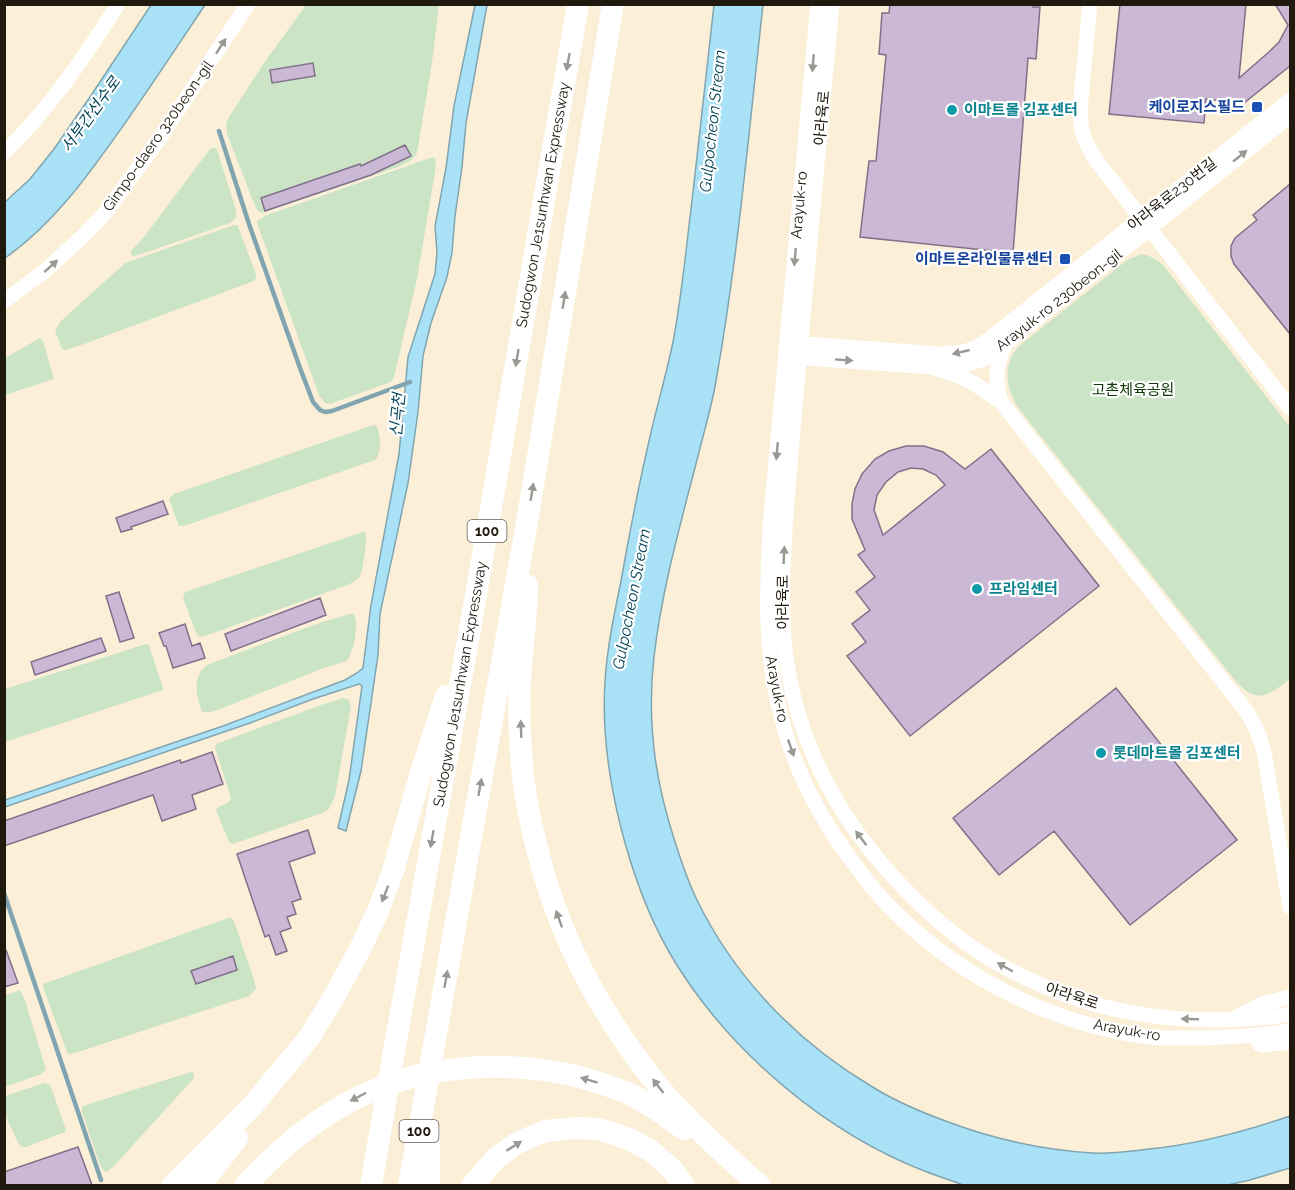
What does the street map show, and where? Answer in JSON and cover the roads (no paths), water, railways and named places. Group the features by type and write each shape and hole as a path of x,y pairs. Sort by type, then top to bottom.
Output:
{"highway":[{"name":"Sudogwon Je1sunhwan Expressway","path":"371,1185 578,4"},
{"name":"100","path":"409,1185 526,528 613,4"},
{"path":"526,528 527,610 520,682 523,777 532,830 546,881 565,935 590,987 621,1038 669,1099 730,1160 760,1185"},
{"path":"200,1185 261,1108 332,1002 351,967 382,901 393,871 420,776 472,618"},
{"path":"172,1185 253,1105 308,1039"},
{"path":"245,1185 295,1137 329,1113 365,1093 417,1074 462,1068 505,1066 550,1070 586,1078 630,1094 730,1160"},
{"path":"429,1076 429,1185"},
{"path":"472,1185 496,1158 517,1143 545,1131 576,1128 599,1129 629,1138 651,1151 673,1170 684,1185"}],"street":[{"path":"4,153 59,90 97,39 118,4"},
{"name":"Arayuk-ro","path":"818,4 793,350 770,526 768,585 770,659 777,700 789,743 806,788 830,830 862,875 905,922 937,949 1006,992 1067,1018 1142,1036 1236,1037 1268,1035 1290,1030"},
{"name":"아라육로","path":"832,4 793,350 782,593 783,638 789,680 804,733 825,783 848,821 888,872 910,895 968,945 1023,977 1061,994 1124,1012 1192,1020 1232,1020 1290,1014"},
{"path":"1090,4 1080,109 1080,122 1085,142 1091,153 1290,408"},
{"name":"Gimpo-daero 320beon-gil","path":"4,301 45,271 105,213 160,138 247,6"},
{"name":"아라육로230번길","path":"793,350 939,354 964,352 975,348 1146,223 1290,100"},
{"name":"Arayuk-ro 230beon-gil","path":"793,350 934,368 958,367 986,358 1005,345 1146,223 1290,116"},
{"path":"1001,402 996,382 996,370 1005,345"},
{"path":"934,368 975,384 1001,402 1244,708 1257,728 1266,762 1290,907"},
{"path":"1232,1020 1262,1004 1290,998"},
{"path":"1236,1037 1264,1045 1290,1042"}],"water":[{"name":"서부간선수로","path":"151,5 205,5 84,180 39,230 5,258 5,202 30,179 54,149"},
{"path":"475,5 487,5 466,123 452,253 423,356 408,483 380,614 378,655 361,771 346,831 338,828 349,780 362,686 359,684 5,807 5,800 223,726 345,680 363,668 371,605 399,454 408,357 435,274 437,252 435,226 454,106"},
{"name":"Gulpocheon Stream","path":"714,5 763,5 743,193 724,334 712,399 662,605 654,657 651,702 654,746 666,811 680,858 697,900 712,929 749,982 793,1028 844,1069 880,1092 910,1107 968,1129 1003,1139 1039,1147 1100,1153 1203,1141 1290,1116 1290,1168 1223,1186 966,1186 927,1172 853,1136 784,1087 724,1028 698,996 675,962 649,913 636,878 616,807 606,735 605,682 611,632 635,504 676,324"}],"waterway":[{"name":"신곡천","path":"219,131 249,224 313,402 320,410 332,411 410,382"},
{"path":"4,893 101,1180"}],"place":[{"name":"케이로지스필드","path":"1257,107"},
{"name":"이마트몰 김포센터","path":"952,110"},
{"name":"이마트온라인물류센터","path":"1065,259"},
{"name":"프라임센터","path":"977,589"},
{"name":"롯데마트몰 김포센터","path":"1101,753"}],"park label":[{"name":"고촌체육공원","path":"1133,390"}]}
